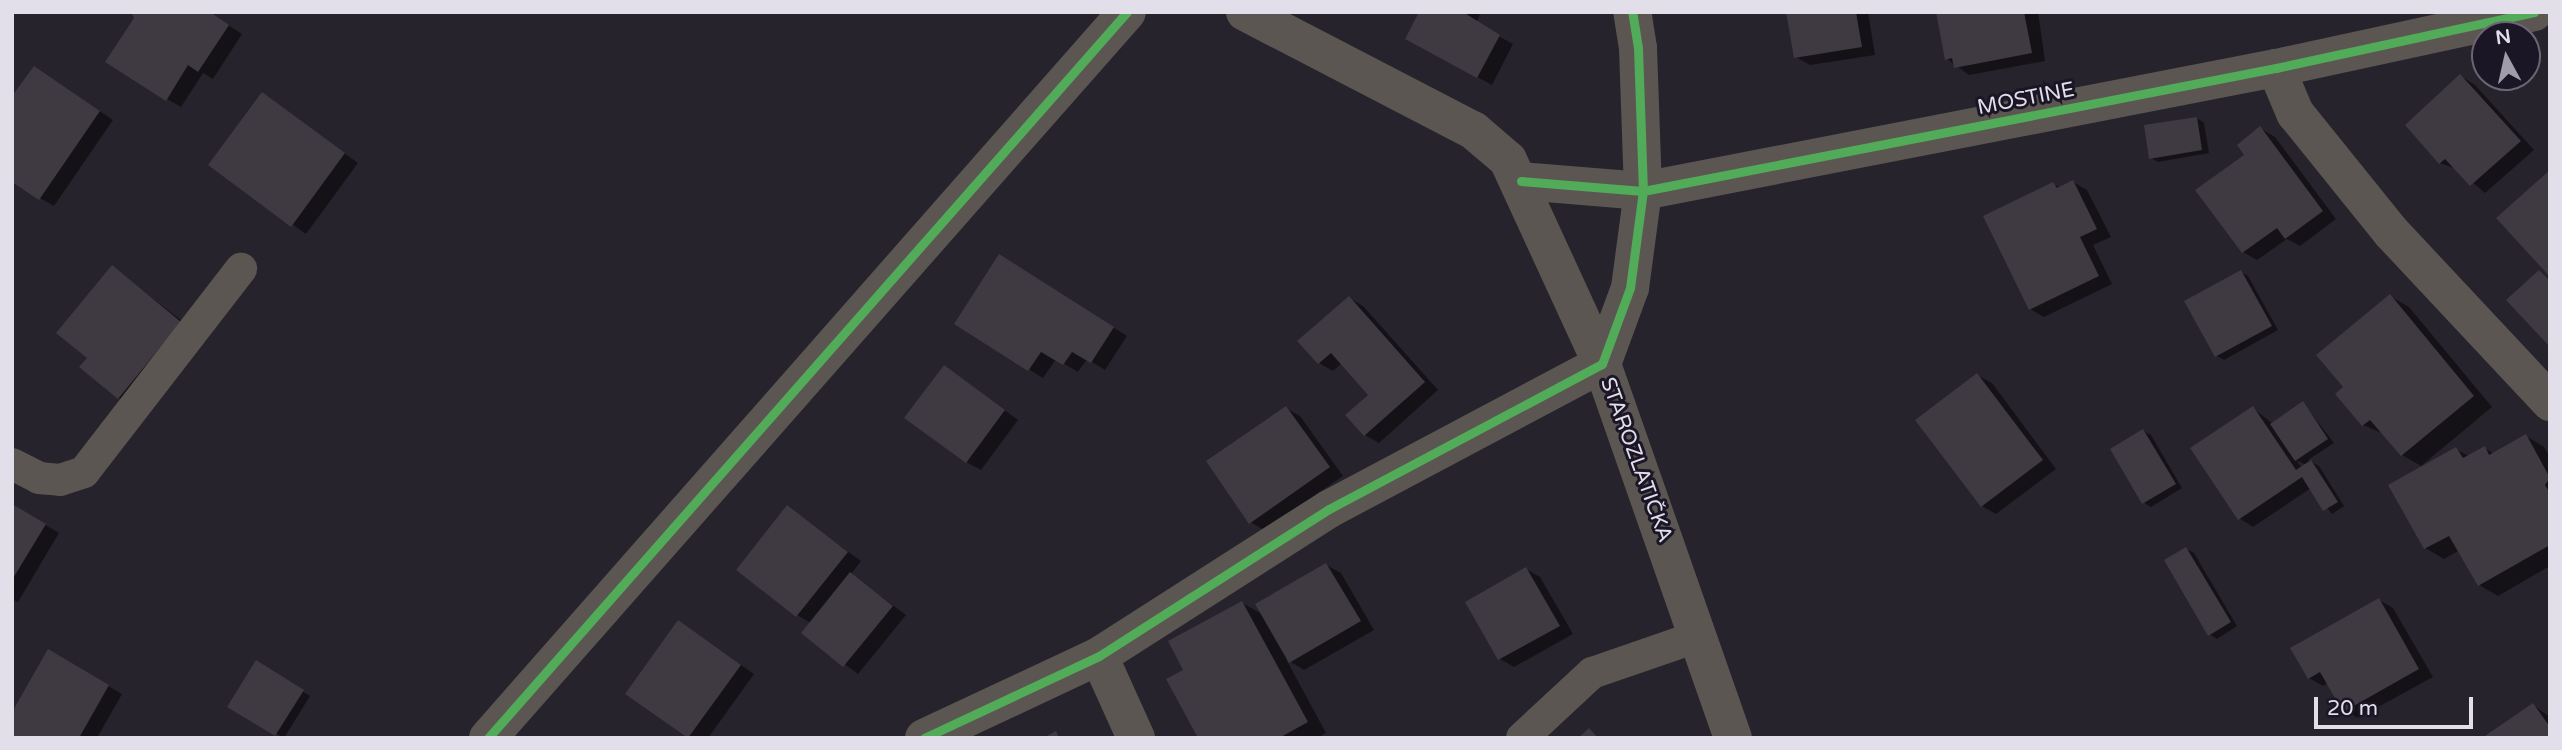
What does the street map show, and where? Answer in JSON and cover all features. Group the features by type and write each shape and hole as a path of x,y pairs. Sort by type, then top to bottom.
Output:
{"street":[{"path":"488,738 1128,12"},
{"name":"STAROZLATIČKA","path":"1245,12 1473,130 1508,160 1521,181 1602,364 1733,738"},
{"path":"924,738 1099,656 1329,509 1602,364 1630,288 1643,191 1638,48 1632,12"},
{"name":"MOSTINE","path":"1521,181 1643,191 2276,68 2534,12"},
{"path":"2276,68 2295,113 2391,232 2550,402"},
{"path":"1099,656 1136,738"}],"lane":[{"path":"12,464 49,479 84,472 241,269"},
{"path":"1522,738 1592,673 1699,636"}],"building":[{"path":"131,12 210,12 229,25 198,72 188,65 166,101 105,62 134,18"},
{"path":"1419,12 1463,12 1500,35 1477,78 1405,39"},
{"path":"1786,12 1856,12 1862,47 1794,58"},
{"path":"1936,12 2024,12 2032,53 1954,68 1952,58 1945,60"},
{"path":"34,66 100,111 39,200 12,182 12,96"},
{"path":"2460,74 2471,86 2471,91 2475,91 2521,141 2470,186 2445,159 2439,164 2405,125"},
{"path":"262,92 345,153 291,227 208,165"},
{"path":"2197,117 2202,150 2149,159 2144,125"},
{"path":"2260,126 2323,211 2285,239 2277,228 2242,253 2195,190 2244,155 2237,145"},
{"path":"2550,170 2550,277 2496,218"},
{"path":"2073,180 2097,229 2080,237 2099,276 2029,310 1983,216 2053,182 2057,188"},
{"path":"999,254 1114,327 1091,363 1072,352 1063,365 1041,352 1028,371 954,324"},
{"path":"112,265 181,322 118,399 79,367 87,358 56,333"},
{"path":"2241,270 2272,326 2215,357 2184,301"},
{"path":"2539,270 2550,281 2550,347 2506,300"},
{"path":"2390,294 2474,396 2401,456 2370,420 2362,426 2335,394 2343,387 2316,355"},
{"path":"1349,296 1425,382 1364,436 1345,415 1368,395 1331,353 1318,364 1297,341"},
{"path":"944,365 1005,410 966,463 904,418"},
{"path":"1977,373 2043,460 1981,507 1915,420"},
{"path":"2303,401 2328,439 2295,461 2270,424"},
{"path":"1286,406 1330,467 1249,524 1206,461"},
{"path":"2253,406 2296,470 2311,460 2338,502 2323,511 2302,477 2238,520 2190,448"},
{"path":"2143,429 2176,484 2142,504 2110,449"},
{"path":"2526,434 2550,478 2545,485 2550,493 2550,545 2478,586 2449,536 2424,549 2388,485 2456,447 2463,458 2485,446 2489,455"},
{"path":"12,504 46,524 12,580"},
{"path":"787,505 848,552 796,617 736,570"},
{"path":"2186,547 2231,622 2208,636 2164,560"},
{"path":"1326,563 1361,621 1289,663 1255,604"},
{"path":"1526,567 1560,626 1498,660 1465,602"},
{"path":"850,572 893,606 843,667 801,633"},
{"path":"2379,598 2419,669 2343,712 2320,672 2308,679 2290,648"},
{"path":"1242,601 1308,722 1279,738 1198,738 1166,679 1183,670 1168,641"},
{"path":"678,620 741,665 688,738 625,694"},
{"path":"48,649 109,685 79,738 12,738 12,712"},
{"path":"256,660 304,690 275,736 227,707"},
{"path":"2533,703 2550,727 2550,738 2482,738"},
{"path":"1589,728 1598,738 1578,738"},
{"path":"1056,731 1059,738 1043,738"}],"cycle path":[{"path":"488,738 1127,12"},
{"path":"924,738 1099,656 1329,509 1602,364 1630,288 1643,191 1638,48 1632,12"},
{"path":"1521,181 1643,191 2276,68 2534,12"}]}
